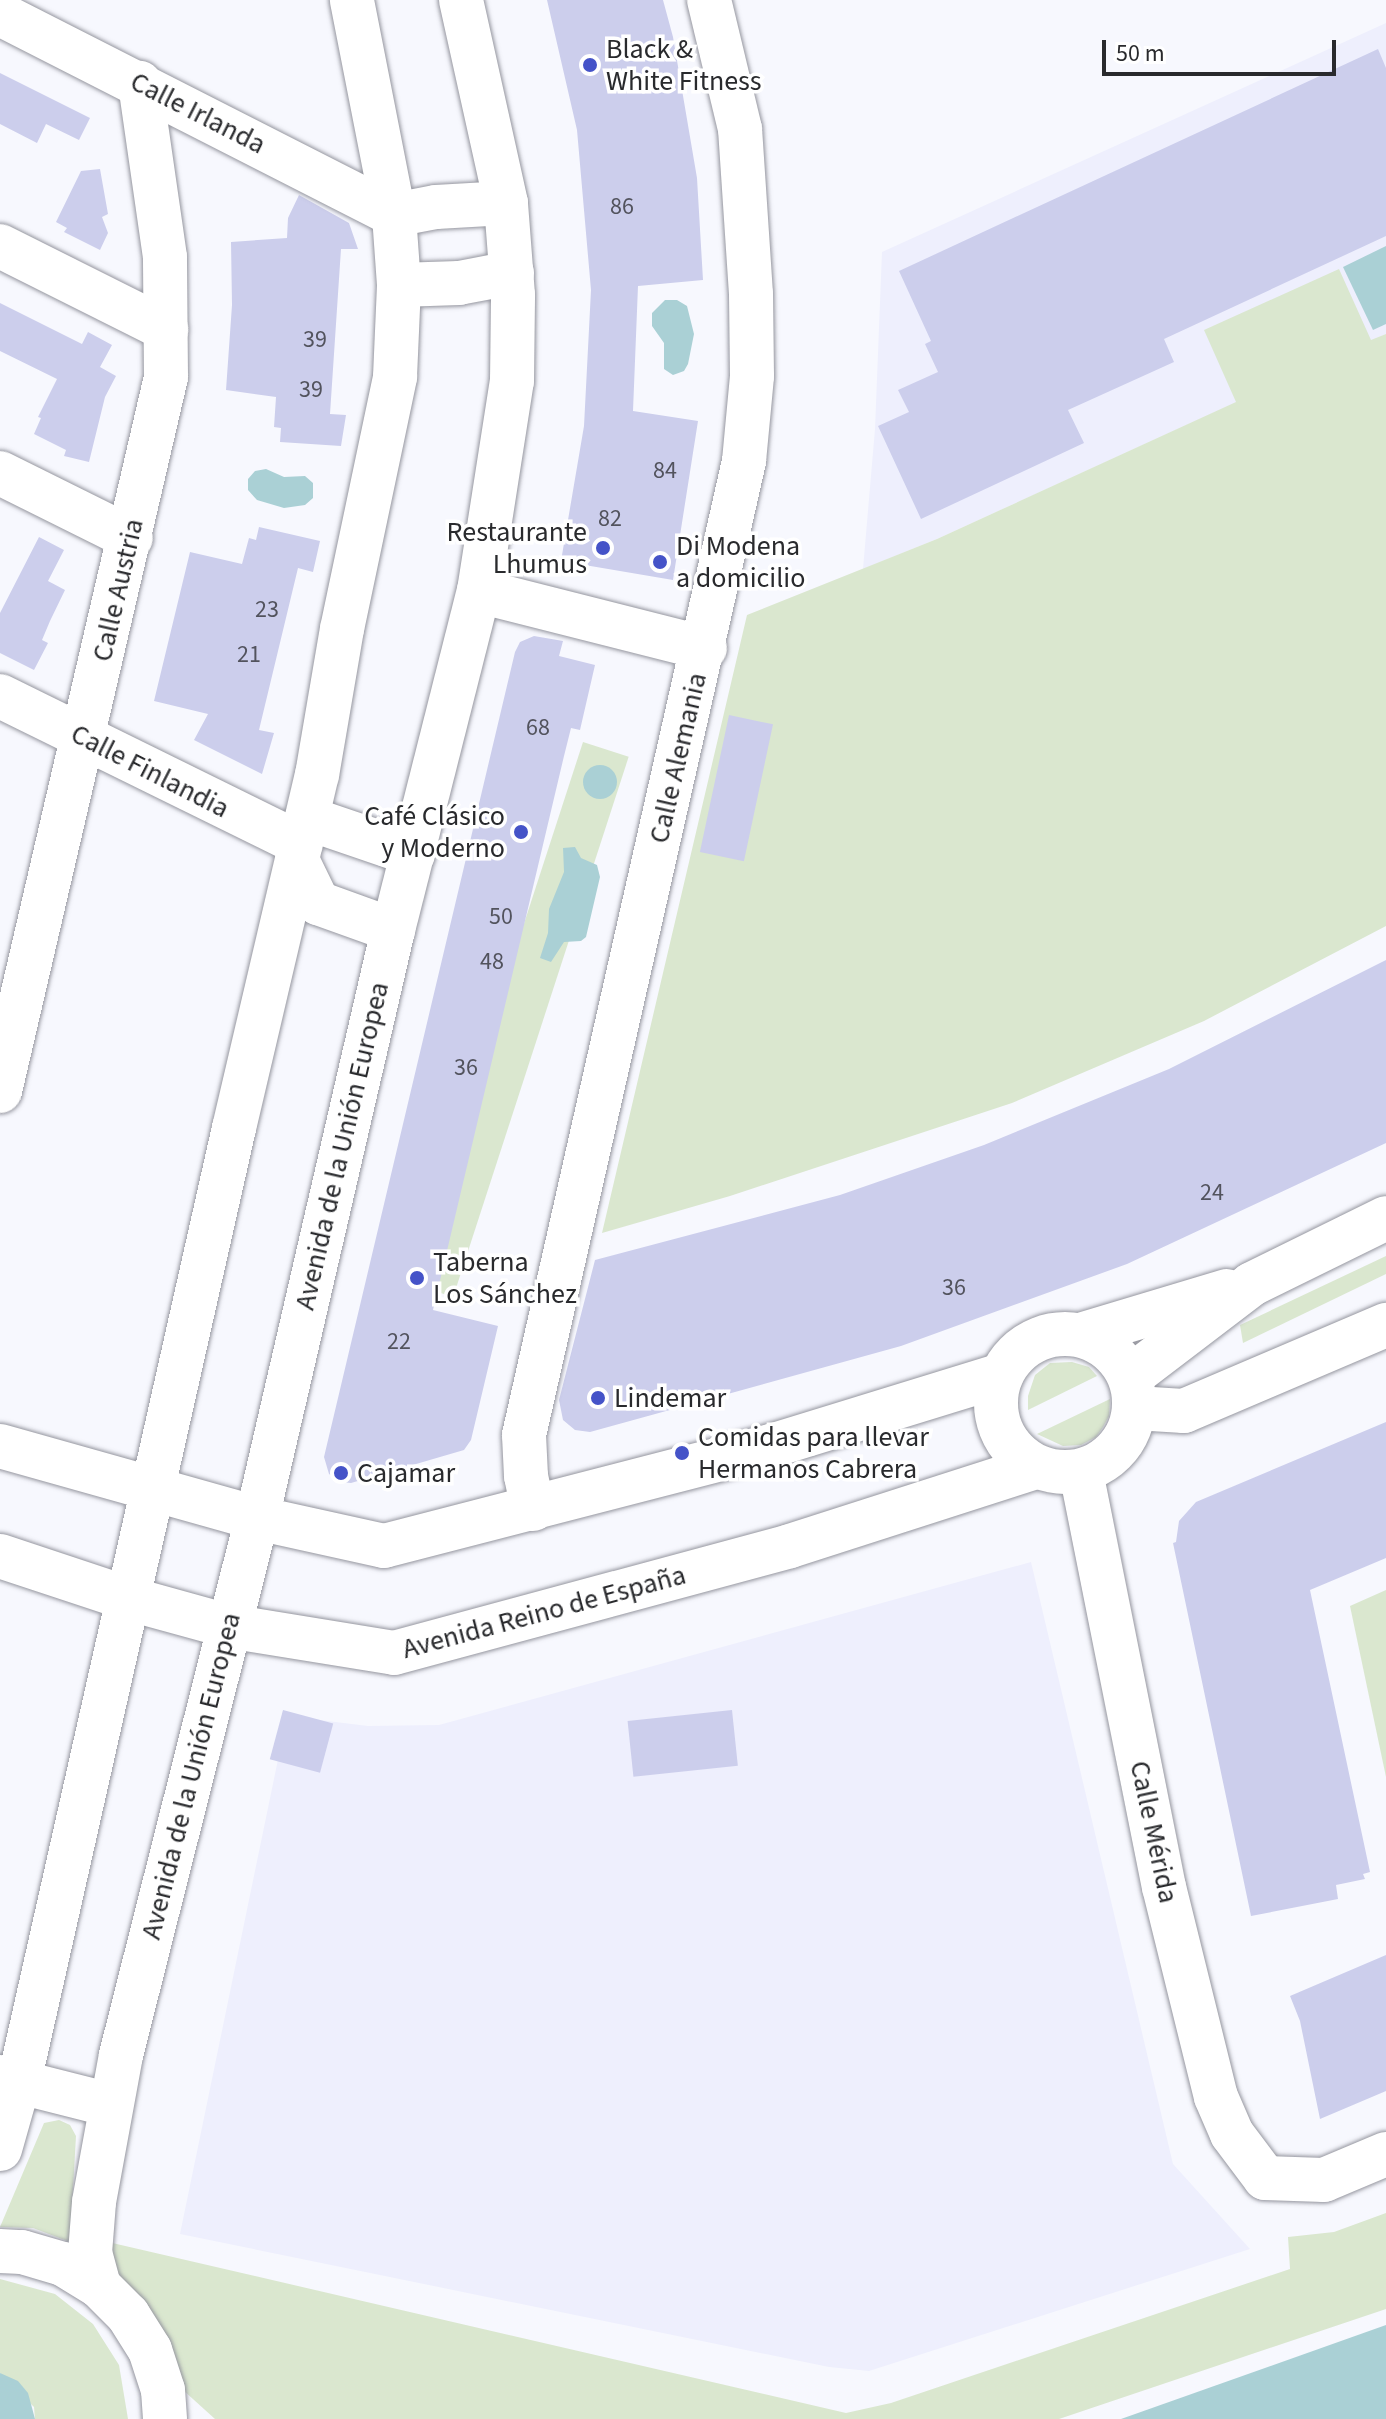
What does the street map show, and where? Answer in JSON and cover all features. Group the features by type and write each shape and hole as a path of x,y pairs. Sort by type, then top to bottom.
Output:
{"street":[{"path":"0,2149 10,2080 130,1599 302,841 395,377 399,285 394,215 352,0"},
{"name":"Avenida de la Unión Europea","path":"99,2286 90,2253 94,2202 111,2105 257,1518 393,930 479,591 512,381 512,273 506,203 461,0"},
{"name":"Calle Alemania","path":"533,1509 526,1476 524,1435 612,1038 705,648 742,472 752,376 751,294 740,129 709,0"},
{"name":"Calle Irlanda","path":"0,14 394,215"},
{"name":"Calle Austria","path":"0,1091 17,932 83,737 166,377 165,257 140,83"},
{"path":"394,215 436,207 506,203"},
{"path":"0,246 166,329"},
{"path":"399,285 459,283 512,273"},
{"path":"0,473 131,538"},
{"path":"479,591 705,648"},
{"name":"Calle Finlandia","path":"0,696 302,841 413,854"},
{"path":"302,841 318,903 393,930"},
{"path":"1080,1335 1102,1344 1118,1357 1133,1392 1129,1431 1118,1450 1098,1465 1081,1472 1050,1472 1036,1467 1013,1449 1000,1427 995,1402 1001,1375 1013,1357 1033,1341 1056,1334 1080,1335 1252,1284 1386,1218"},
{"path":"1133,1392 1252,1284"},
{"path":"1133,1392 1184,1411 1386,1325"},
{"path":"0,1446 257,1518 384,1546 774,1445 1001,1375"},
{"name":"Avenida Reino de España","path":"0,1556 130,1599 228,1626 394,1653 790,1546 1036,1467"},
{"name":"Calle Mérida","path":"1081,1472 1164,1887 1216,2097 1232,2134 1265,2178 1324,2180 1386,2154"},
{"path":"10,2080 111,2105"},
{"path":"0,2251 22,2252 63,2264 99,2286 128,2315 150,2350 164,2404 200,2419"}],"shaded area":[{"path":"1386,23 1386,334 937,539 863,569 875,429 882,252"},
{"path":"1031,1562 1173,2164 1250,2249 869,2371 829,2367 180,2234 287,1716 368,1726 439,1725"}],"green space":[{"path":"1339,269 1371,340 1386,334 1386,926 1204,1021 1012,1103 730,1196 602,1233 747,615 937,539 1236,402 1204,330"},
{"path":"583,742 629,757 453,1297 407,1282"},
{"path":"1386,1256 1386,1274 1243,1343 1240,1325"},
{"path":"1072,1362 1089,1367 1097,1376 1028,1410 1028,1396 1035,1375 1050,1363"},
{"path":"1110,1399 1109,1416 1103,1427 1096,1437 1081,1445 1063,1446 1037,1434"},
{"path":"1386,1590 1386,1777 1350,1606"},
{"path":"59,2120 70,2125 76,2136 70,2242 33,2228 0,2227 44,2123"},
{"path":"1386,2213 1386,2309 1059,2419 215,2419 183,2390 107,2263 108,2242 846,2413 891,2403 1290,2269 1288,2237 1334,2232"},
{"path":"0,2279 55,2294 93,2324 119,2365 128,2419 35,2419 34,2407 0,2373"}],"water":[{"path":"1386,246 1386,324 1373,330 1343,267"},
{"path":"665,300 677,300 687,306 694,334 688,364 684,371 673,375 664,369 664,343 652,326 652,313"},
{"path":"266,469 284,477 305,476 313,483 313,498 305,505 284,508 257,500 248,490 248,479 255,471"},
{"path":"600,765 612,770 617,782 612,794 600,799 588,794 583,782 588,770"},
{"path":"575,847 581,858 597,865 600,877 586,937 581,941 564,942 551,962 540,958 548,933 549,909 564,872 563,848"},
{"path":"1386,2325 1386,2419 1121,2419"},
{"path":"0,2373 18,2381 28,2393 35,2419 0,2419"}],"building":[{"path":"547,0 663,0 673,37 697,178 703,280 638,286 633,411 698,421 673,580 561,561 584,426 591,290 577,130"},
{"path":"1378,49 1386,68 1386,236 1164,339 1174,362 1068,410 1084,443 921,519 878,426 909,412 898,390 938,372 925,344 931,341 899,271"},
{"path":"0,73 90,118 79,140 46,124 37,143 0,124"},
{"path":"100,169 108,214 102,217 108,233 100,250 64,232 67,228 56,222 81,171"},
{"path":"299,195 349,223 358,249 341,249 330,414 346,415 341,446 280,442 281,428 274,427 276,397 226,390 232,305 231,242 287,238 288,218"},
{"path":"0,303 82,344 88,332 112,345 100,367 116,376 105,397 89,462 64,456 66,450 34,434 41,418 38,417 57,379 0,351"},
{"path":"259,527 320,541 313,572 298,568 259,730 274,733 262,774 194,740 208,714 154,701 190,552 242,564 249,538 256,540"},
{"path":"39,537 64,550 48,581 65,590 42,640 48,643 34,670 0,653 0,613"},
{"path":"534,636 563,641 559,656 595,665 580,730 571,728 433,1310 498,1326 471,1440 464,1450 351,1483 341,1482 329,1474 324,1457 515,652 520,642"},
{"path":"729,715 773,724 744,861 700,852"},
{"path":"1386,960 1386,1143 1127,1264 901,1346 590,1432 575,1430 563,1420 559,1400 595,1260 840,1195 984,1145 1169,1069"},
{"path":"1386,1422 1386,1558 1310,1590 1370,1872 1363,1874 1365,1879 1336,1885 1338,1899 1251,1916 1173,1543 1176,1542 1179,1521 1196,1502"},
{"path":"283,1710 333,1723 320,1773 270,1759"},
{"path":"732,1710 738,1766 633,1777 628,1721"},
{"path":"1386,1955 1386,2091 1320,2119 1300,2021 1290,1996"}],"place":[{"name":"Black & White Fitness","path":"590,65"},
{"name":"Restaurante Lhumus","path":"603,548"},
{"name":"Di Modena a domicilio","path":"660,562"},
{"name":"Café Clásico y Moderno","path":"521,832"},
{"name":"Taberna Los Sánchez","path":"417,1278"},
{"name":"Lindemar","path":"598,1398"},
{"name":"Comidas para llevar Hermanos Cabrera","path":"682,1453"},
{"name":"Cajamar","path":"341,1473"}]}
